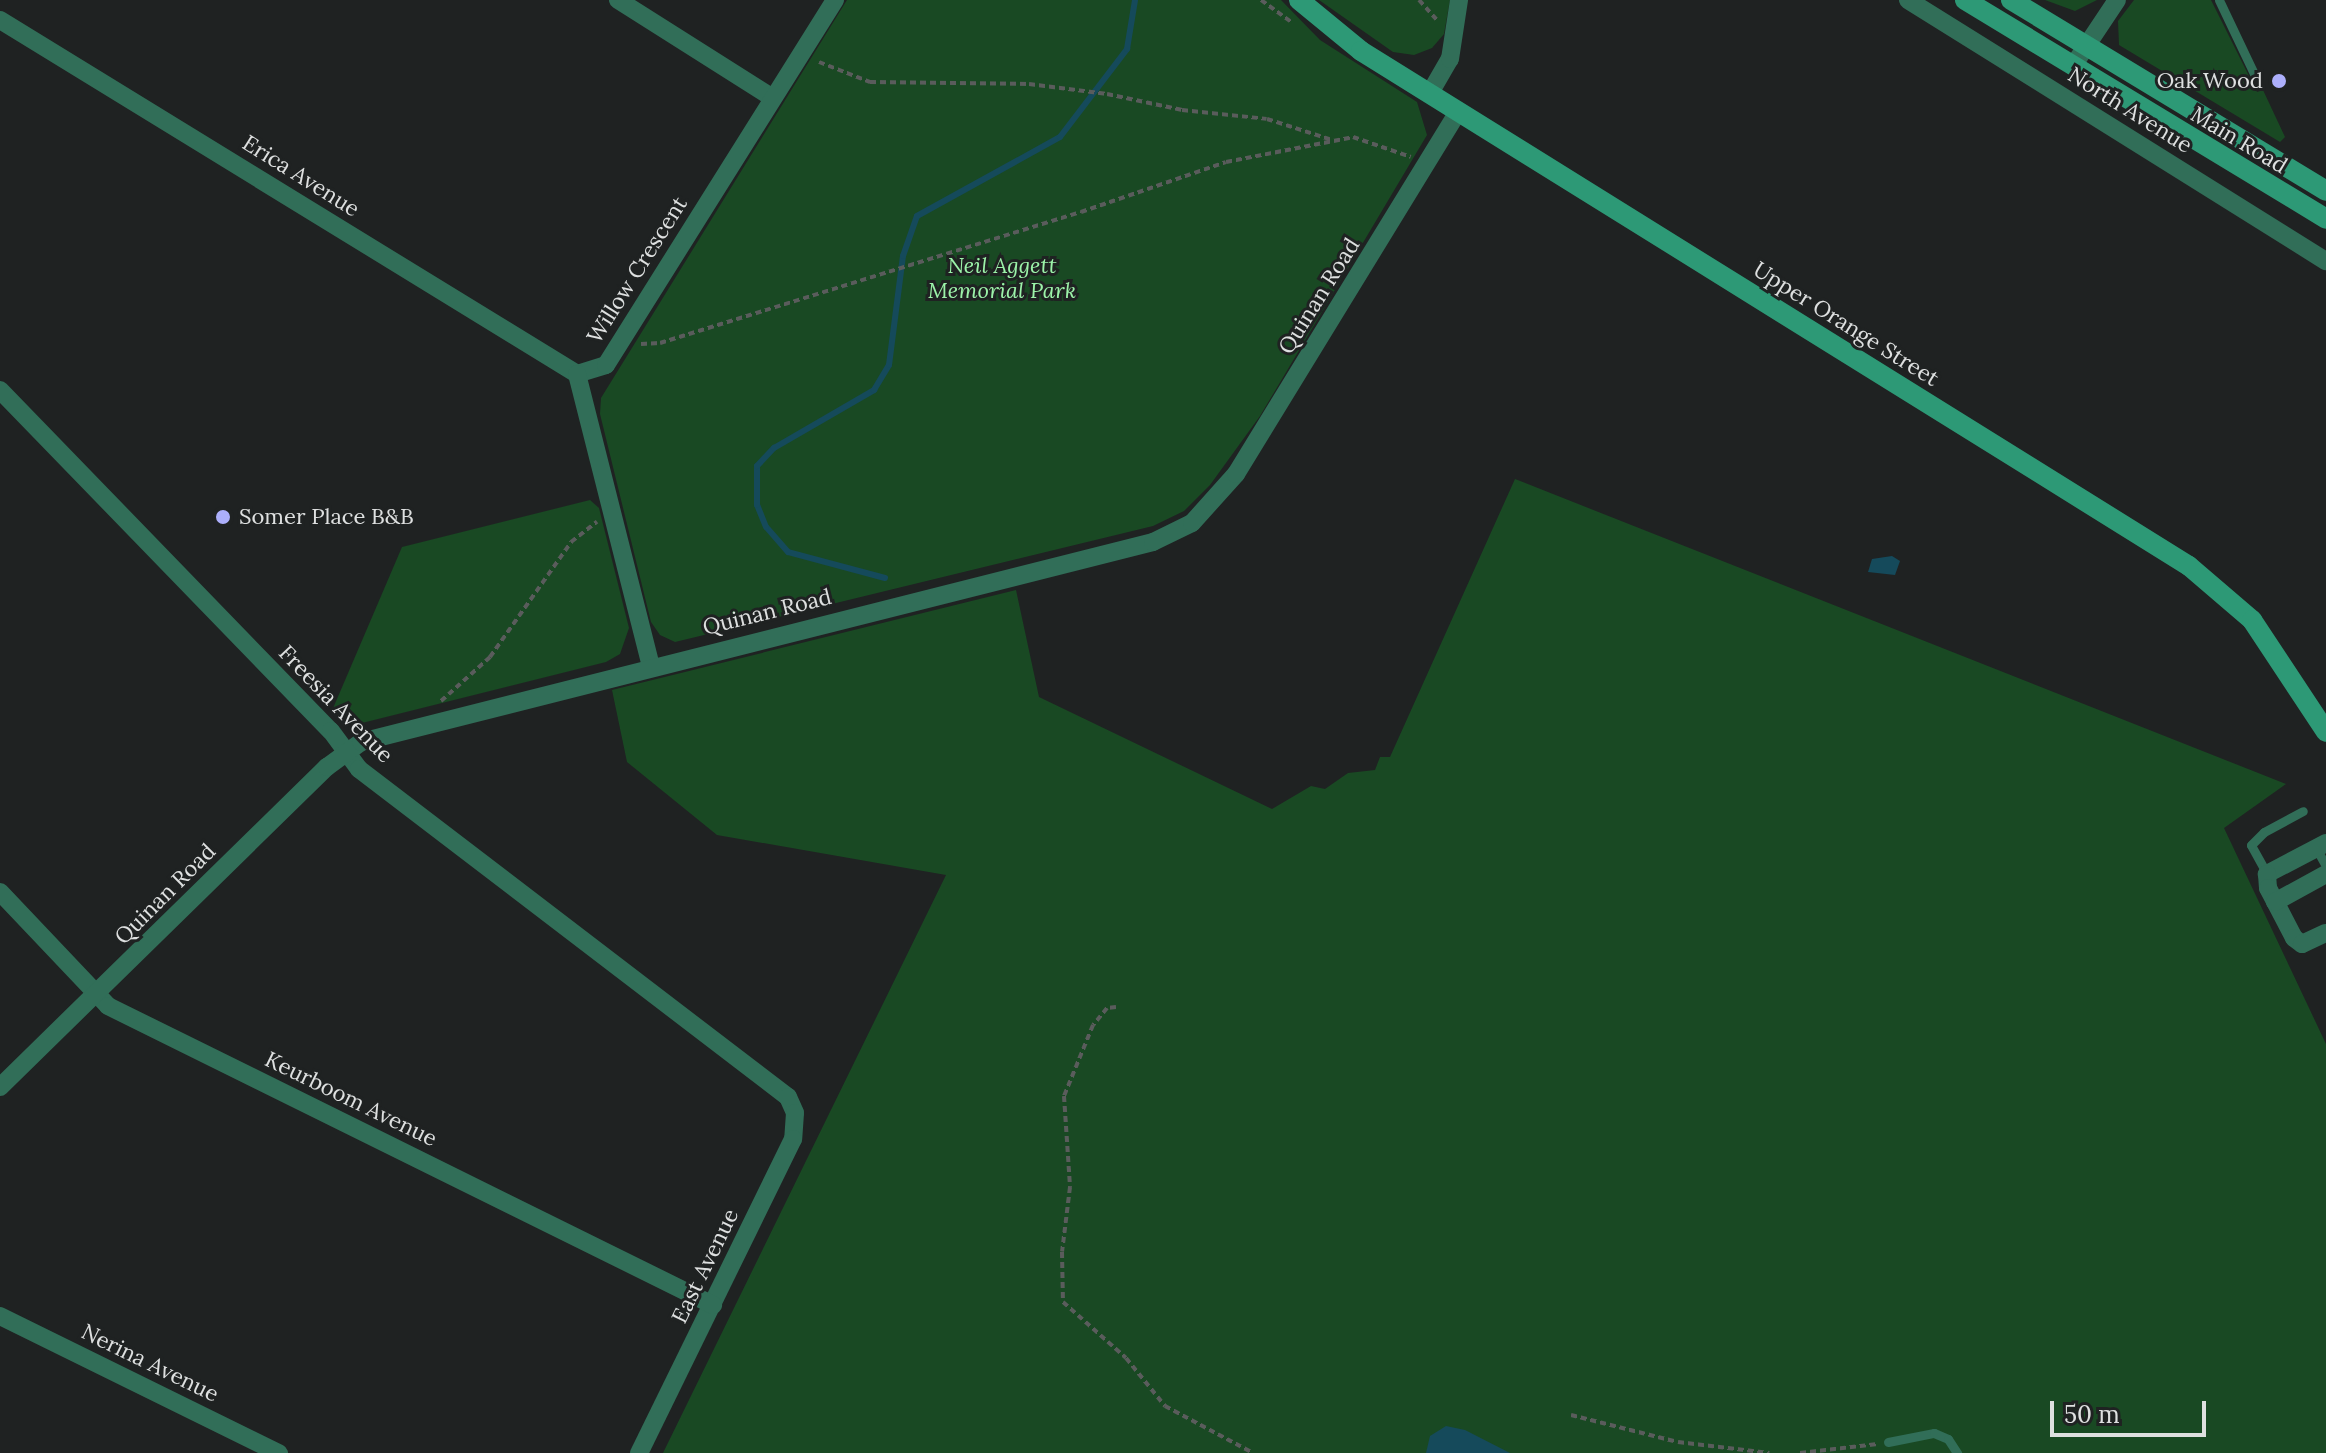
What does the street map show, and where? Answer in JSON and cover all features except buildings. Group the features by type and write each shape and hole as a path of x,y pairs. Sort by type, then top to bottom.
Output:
{"street":[{"path":"618,0 773,98"},
{"name":"Willow Crescent","path":"577,374 606,365 835,0"},
{"name":"Upper Orange Street","path":"1299,0 1346,41 2189,566 2252,620 2326,732"},
{"path":"1430,93 1450,59 1459,0"},
{"name":"North Avenue","path":"1908,0 2326,261"},
{"name":"Main Road","path":"1965,0 2326,219"},
{"name":"Main Road","path":"2011,0 2326,191"},
{"path":"2073,66 2117,0"},
{"name":"Erica Avenue","path":"0,20 577,374"},
{"name":"Quinan Road","path":"0,1087 347,753 389,732 1153,542 1192,523 1236,474 1458,112"},
{"path":"577,374 651,666"},
{"name":"Freesia Avenue","path":"0,390 359,769 788,1097"},
{"path":"2321,845 2267,874 2275,902 2302,944 2326,933"},
{"path":"2275,902 2326,874"},
{"name":"Keurboom Avenue","path":"0,892 108,1006 713,1305"},
{"name":"East Avenue","path":"639,1453 793,1139 795,1113 788,1097"},
{"name":"Nerina Avenue","path":"0,1316 279,1453"}],"lane":[{"path":"2219,0 2256,78"},
{"path":"2267,874 2251,845 2264,832 2303,811"},
{"path":"2321,845 2326,866"},
{"path":"1888,1442 1934,1433 1948,1439 1957,1453"}],"path":[{"path":"802,56 870,82 1042,85 1267,119 1333,141"},
{"path":"619,345 660,343 1226,162 1353,137 1429,160"},
{"path":"444,718 439,703 490,657 571,542 612,510"},
{"path":"1116,1007 1107,1008 1093,1025 1064,1096 1070,1187 1063,1302 1126,1358 1165,1406 1253,1453"},
{"path":"1571,1415 1678,1442 1769,1453"},
{"path":"1800,1453 1888,1442"}],"green space":[{"name":"Neil Aggett Memorial Park","path":"847,0 1281,0 1320,40 1417,102 1427,135 1260,416 1210,485 1184,511 1153,526 675,642 660,635 651,622 600,414 601,398"},
{"path":"1319,0 1450,0 1444,34 1432,48 1414,55 1393,52"},
{"path":"2045,0 2097,0 2075,11"},
{"path":"2134,0 2211,0 2257,92 2263,90 2285,137 2280,142 2119,45 2118,21"},
{"path":"1515,479 2286,784 2224,828 2326,1044 2326,1453 663,1453 946,875 717,835 627,762 612,690 1016,590 1039,697 1272,809 1311,786 1325,789 1348,773 1375,770 1380,757 1390,757"},
{"path":"590,500 599,508 629,628 620,654 606,662 362,723 331,713 402,547"}],"water":[{"path":"1892,556 1900,561 1895,575 1868,572 1872,559"},
{"path":"1446,1426 1465,1430 1510,1453 1426,1453 1430,1436"}],"waterway":[{"path":"885,578 788,552 766,527 757,505 757,466 774,448 874,390 889,365 903,256 917,216 1060,137 1127,49 1135,0"}],"place":[{"name":"Oak Wood","path":"2279,81"},
{"name":"Somer Place B&B","path":"223,517"}]}
